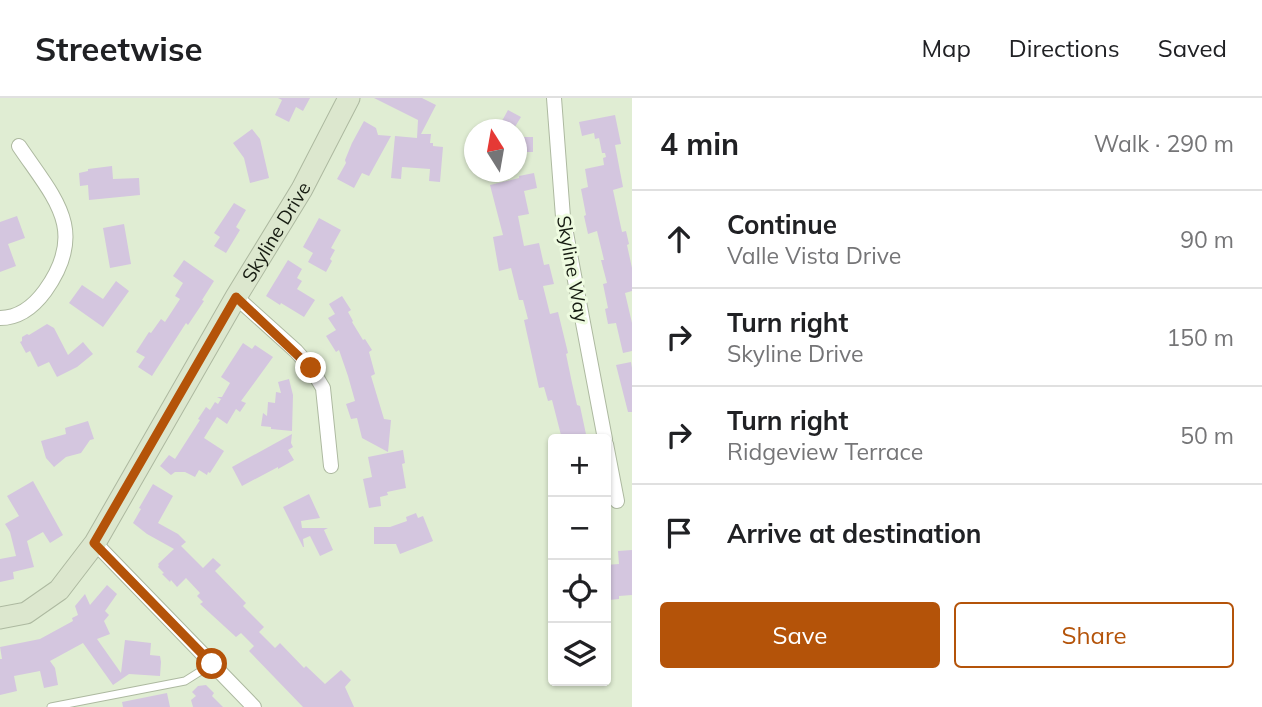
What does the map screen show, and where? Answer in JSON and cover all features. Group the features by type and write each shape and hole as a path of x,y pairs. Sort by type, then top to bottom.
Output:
{"street":[{"name":"Skyline Drive","path":"0,618 26,613 59,590 94,543 236,297 302,189 349,98"},
{"name":"Skyline Way","path":"554,98 563,217 604,434"},
{"path":"0,318 22,313 37,301 54,278 63,255 66,233 54,195 19,146"},
{"path":"236,297 296,351 323,388 331,466"},
{"name":"Skyline Way","path":"611,471 617,501"},
{"path":"94,543 254,707"}],"lane":[{"path":"51,707 185,681 212,664"}],"building":[{"path":"278,98 310,98 303,111 296,107 289,122 275,115 282,100"},
{"path":"374,98 422,98 436,105 421,134 431,134 430,143 443,147 440,182 429,181 430,169 402,167 401,179 391,178 395,136 417,138 418,120"},
{"path":"508,110 521,117 520,119 503,119"},
{"path":"615,115 621,144 615,145 623,187 613,190 622,232 626,231 632,268 632,291 625,293 632,323 632,351 623,353 616,323 608,324 603,284 607,283 601,260 604,260 597,231 588,234 581,189 588,187 585,169 604,165 603,158 606,157 605,153 602,153 599,138 595,139 594,133 582,136 579,122"},
{"path":"364,121 376,128 378,135 391,136 369,176 362,173 354,188 337,179"},
{"path":"252,129 260,139 269,178 250,183 244,158 233,143"},
{"path":"527,137 533,137 533,152 527,152"},
{"path":"112,166 113,179 139,178 140,195 89,200 88,185 80,186 79,173"},
{"path":"534,173 537,188 524,191 529,214 518,216 524,246 539,243 544,265 549,264 554,284 543,286 550,314 558,312 577,405 580,406 586,434 561,434 552,400 548,401 544,387 539,388 524,320 528,319 523,300 519,300 511,268 499,271 493,237 503,235 490,185 527,182 527,174"},
{"path":"234,203 246,210 236,227 240,230 226,253 214,246 220,237 214,233"},
{"path":"17,216 25,238 8,244 16,266 0,272 0,222"},
{"path":"319,218 341,230 331,248 335,250 326,272 308,262 313,253 303,247"},
{"path":"124,224 131,264 110,268 103,228"},
{"path":"184,260 214,281 202,300 204,301 188,325 186,323 152,376 138,367 145,357 136,352 161,319 165,322 180,299 175,296 183,283 173,276"},
{"path":"288,260 302,269 297,278 302,281 297,289 315,300 304,317 266,296"},
{"path":"116,281 129,291 103,327 69,303 82,285 103,299"},
{"path":"342,296 351,310 348,312 352,322 372,350 369,352 375,374 371,376 384,419 391,420 388,452 362,438 357,418 351,419 346,404 355,401 348,376 339,350 336,352 326,336 336,330 328,318 335,314 329,304"},
{"path":"47,324 54,328 68,355 83,342 93,354 77,367 57,377 49,362 38,367 30,351 26,353 20,342 22,337"},
{"path":"243,343 252,349 255,345 273,357 241,401 246,403 240,412 236,409 227,424 217,417 204,438 224,451 207,475 199,470 195,477 185,472 171,475 160,466 169,455 175,459 206,407 210,410 215,402 218,404 221,399 217,397 222,397 230,383 221,377"},
{"path":"631,362 632,412 628,412 616,365"},
{"path":"289,379 293,395 292,431 261,426 263,413 267,416 268,402 275,403 276,392 281,393 278,382"},
{"path":"88,421 94,439 90,440 81,453 66,457 54,467 46,458 41,441 66,434 65,428"},
{"path":"292,434 293,447 288,450 294,460 242,486 232,467"},
{"path":"403,450 406,488 387,492 388,495 380,497 381,506 369,508 363,479 372,477 368,457"},
{"path":"33,481 63,535 50,543 43,532 27,541 34,567 13,572 14,579 0,582 0,559 16,556 10,532 5,524 19,516 7,496"},
{"path":"153,484 173,496 158,523 178,534 186,542 181,546 203,568 213,558 221,565 215,571 246,603 243,606 264,627 259,632 275,648 280,643 304,668 306,666 325,684 341,670 351,680 345,687 354,707 303,707 249,651 254,646 241,633 236,637 200,604 203,602 197,596 200,593 186,578 177,587 162,574 164,573 158,564 174,549 133,523"},
{"path":"309,494 320,518 301,521 302,528 328,528 324,530 333,550 320,556 310,536 303,539 303,547 283,507"},
{"path":"416,513 418,518 423,516 433,541 400,554 396,544 374,544 374,527 390,527 407,521 406,517"},
{"path":"632,550 632,595 611,600 611,565 619,564 618,551"},
{"path":"107,585 117,594 105,611 109,615 104,621 110,634 97,639 121,673 125,640 151,643 150,655 160,656 160,676 129,674 113,685 83,643 50,661 55,668 58,685 44,688 40,671 14,676 17,691 0,695 0,647 40,639 73,621 72,618 78,615 75,606 85,594 90,605"},
{"path":"206,685 223,707 193,707 191,700 196,696 192,692 198,686"},
{"path":"167,693 170,707 123,707 122,702"}],"route":[{"path":"212,664 94,543 236,297 311,368"}]}
